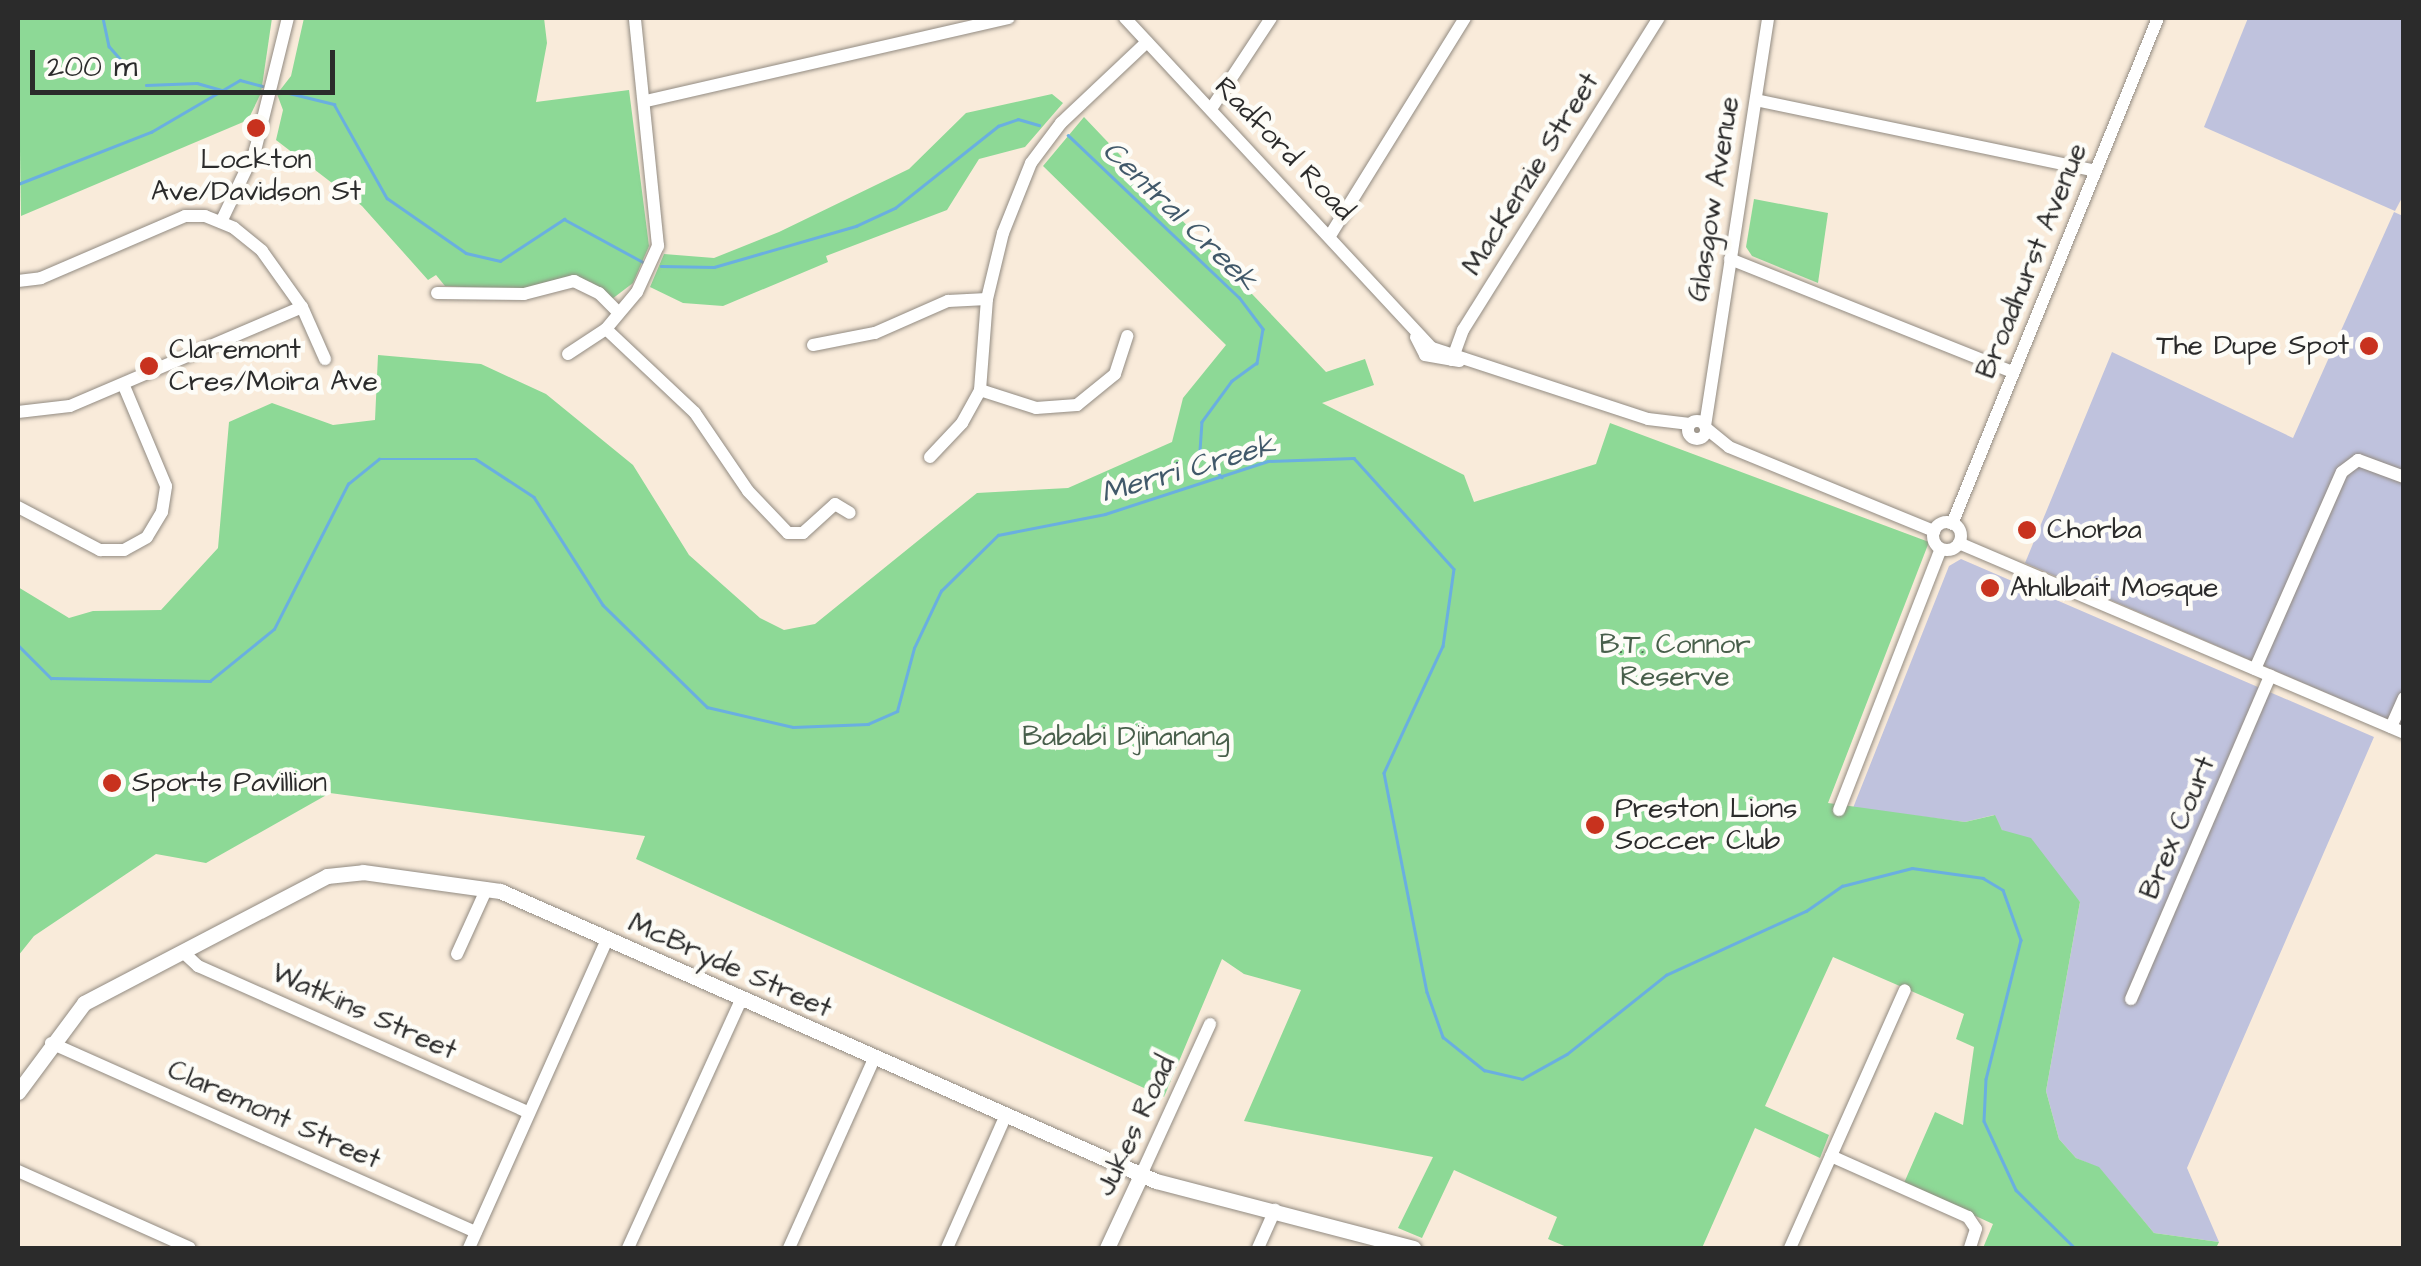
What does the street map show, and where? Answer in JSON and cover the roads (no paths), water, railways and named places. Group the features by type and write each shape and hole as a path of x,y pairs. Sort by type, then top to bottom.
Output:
{"street":[{"path":"222,222 255,151 288,18"},
{"path":"568,354 606,329 637,292 658,246 646,101 634,18"},
{"path":"646,101 1010,18"},
{"name":"Radford Road","path":"1125,18 1331,234 1432,348 1656,422 1698,430"},
{"path":"1211,109 1271,18"},
{"path":"1331,234 1465,18"},
{"name":"MacKenzie Street","path":"1453,356 1659,18"},
{"name":"Glasgow Avenue","path":"1698,430 1768,18"},
{"name":"Broadhurst Avenue","path":"1952,524 2158,18"},
{"path":"930,457 962,423 980,390 987,299 1008,217 1041,145 1147,42"},
{"path":"1756,100 2095,171"},
{"path":"18,281 41,278 185,216 222,222 262,251 302,307 325,359"},
{"path":"1730,259 2012,372"},
{"path":"437,292 524,294 574,281 599,292 618,312"},
{"path":"813,345 875,332 948,301 987,299"},
{"path":"18,412 70,406 302,307"},
{"path":"606,329 695,413 748,491 788,533 803,533 835,501 850,514"},
{"path":"980,390 1036,408 1077,405 1115,374 1127,336"},
{"path":"18,507 100,550 124,550 147,536 162,512 166,486 124,386"},
{"path":"1698,430 1729,447 1934,531 1952,524 1959,543"},
{"path":"2255,669 2352,462 2404,478"},
{"path":"1838,810 1942,549 1934,531"},
{"path":"1942,549 1959,543 2397,730 2404,698"},
{"name":"Brex Court","path":"2131,1000 2270,676"},
{"name":"McBryde Street","path":"18,1092 84,1004 338,872 487,888 1141,1175 1407,1247"},
{"path":"457,954 487,888"},
{"path":"469,1248 606,939"},
{"name":"Watkins Street","path":"183,952 198,966 529,1113"},
{"path":"1790,1248 1904,990"},
{"path":"628,1248 742,998"},
{"name":"Jukes Road","path":"1107,1248 1210,1024"},
{"name":"Claremont Street","path":"51,1043 476,1232"},
{"path":"789,1248 875,1057"},
{"path":"947,1248 1006,1115"},
{"path":"1831,1156 1968,1217 1976,1229 1970,1248"},
{"path":"18,1171 190,1248"},
{"path":"1258,1248 1275,1210"}],"waterway":[{"path":"103,18 109,46 134,75"},
{"name":"Central Creek","path":"18,184 151,132 240,80 262,86"},
{"path":"146,85 197,83 222,90"},
{"name":"Central Creek","path":"281,91 334,104 387,198 466,253 500,261 564,219 643,262"},
{"name":"Central Creek","path":"661,266 714,267 856,226 895,208 998,126 1018,119 1039,125"},
{"name":"Central Creek","path":"1068,135 1239,297 1263,329 1257,363 1232,381 1202,422 1200,451 1222,477"},
{"name":"Merri Creek","path":"18,645 51,678 210,681 274,629 348,484 379,459 476,459 534,497 603,605 707,707 793,727 868,724 897,711 914,648 941,591 998,535 1105,514 1268,461 1354,458 1454,569 1443,646 1384,773 1427,992 1443,1037 1484,1070 1522,1079 1567,1054 1666,975 1806,911 1842,886 1912,868 1983,878 2003,890 2021,940 1986,1079 1984,1121 2016,1190 2075,1248"}],"place":[{"name":"Lockton Ave/Davidson St","path":"256,128"},
{"name":"The Dupe Spot","path":"2369,346"},
{"name":"Claremont Cres/Moira Ave","path":"149,366"},
{"name":"Chorba","path":"2027,530"},
{"name":"Ahlulbait Mosque","path":"1990,588"},
{"name":"Sports Pavillion","path":"112,783"},
{"name":"Preston Lions Soccer Club","path":"1595,825"}],"park label":[{"name":"B.T. Connor Reserve","path":"1675,661"},
{"name":"Bababi Djinanang","path":"1126,737"}]}
